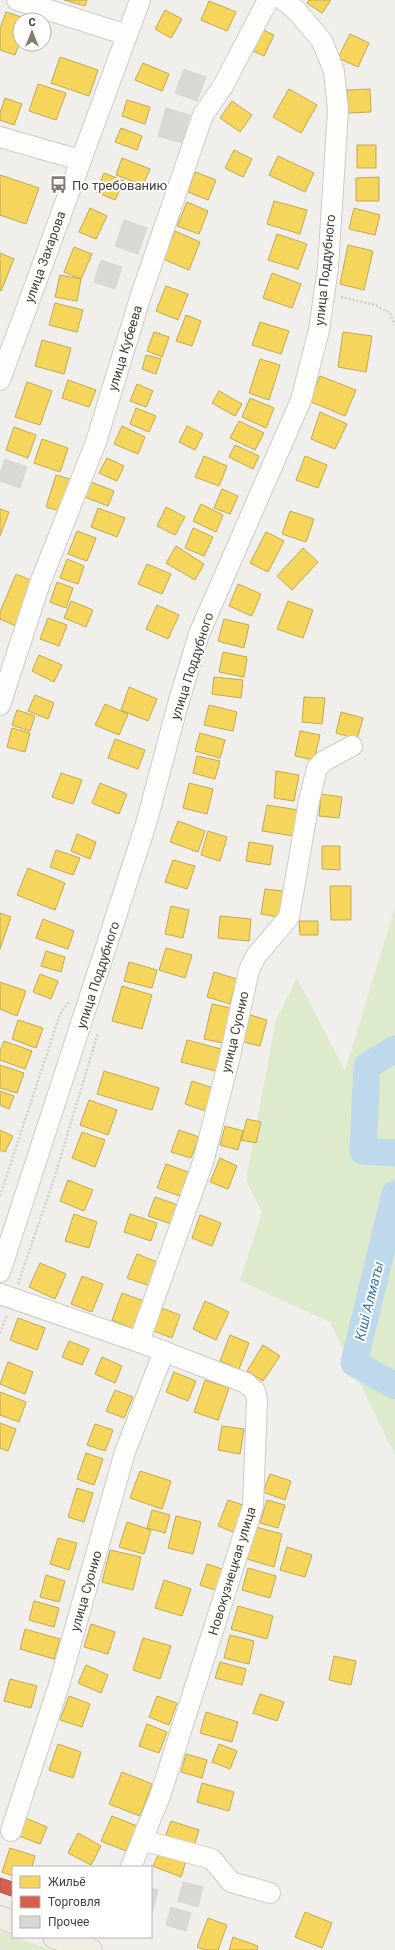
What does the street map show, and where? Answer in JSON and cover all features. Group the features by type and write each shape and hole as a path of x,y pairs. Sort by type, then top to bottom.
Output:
{"main road":[{"path":"0,1918 12,1922"},
{"path":"57,1938 91,1950"}],"street":[{"path":"17,0 127,35"},
{"name":"улица Захарова","path":"0,380 140,0"},
{"name":"улица Кубеева","path":"0,705 40,584 96,442 141,295 203,115 223,86 268,0"},
{"name":"улица Поддубного","path":"0,1272 146,824 172,726 199,634 301,400 319,330 328,268 338,110 334,72 322,41 296,10 283,0"},
{"path":"0,137 80,160"},
{"name":"улица Суонио","path":"139,1342 203,1162 230,1056 249,970 256,956 289,917 309,801 317,768 324,761 352,746"},
{"name":"Новокузнецкая улица","path":"0,1294 164,1351 246,1383 255,1391 257,1400 255,1486 253,1506 160,1796 131,1866"},
{"name":"улица Суонио","path":"11,1831 59,1685 125,1452 164,1351"},
{"path":"142,1840 212,1859 231,1882 270,1893"},
{"path":"91,1950 97,1938"}],"path":[{"path":"324,293 375,305 390,313 395,325"},
{"path":"0,1196 60,1014 69,1001"}],"green space":[{"path":"395,907 395,1455 330,1322 240,1281 262,1212 246,1180 276,1020 297,978 345,1071"},
{"path":"0,1931 12,1935 12,1938 19,1938 51,1950 0,1950"}],"building: Жильё":[{"path":"64,0 87,0 85,6"},
{"path":"309,0 331,0 322,13 307,3"},
{"path":"209,1 236,12 227,31 201,20"},
{"path":"165,10 182,19 171,38 155,29"},
{"path":"6,12 12,14 12,52 16,52 15,55 0,50 0,29"},
{"path":"257,27 274,35 264,56 247,48"},
{"path":"350,34 369,43 358,67 338,58"},
{"path":"60,57 98,70 89,96 51,83"},
{"path":"143,63 169,74 162,91 135,80"},
{"path":"38,84 66,93 56,120 29,111"},
{"path":"289,89 317,105 301,133 273,117"},
{"path":"370,89 371,112 348,113 347,90"},
{"path":"5,98 22,104 14,125 0,120 0,113"},
{"path":"127,100 150,107 145,124 122,116"},
{"path":"232,101 252,115 240,132 220,118"},
{"path":"121,128 142,136 137,150 115,142"},
{"path":"357,145 376,145 376,168 357,168"},
{"path":"234,150 252,159 243,177 225,168"},
{"path":"278,156 314,173 305,192 269,175"},
{"path":"122,158 150,169 143,185 116,175"},
{"path":"195,172 216,180 208,200 188,192"},
{"path":"104,173 124,181 115,200 96,192"},
{"path":"0,175 39,188 26,224 0,215"},
{"path":"379,177 379,201 356,201 356,178"},
{"path":"274,201 307,210 300,234 267,224"},
{"path":"187,202 208,211 199,234 177,226"},
{"path":"90,208 107,216 96,239 79,232"},
{"path":"354,208 380,215 375,235 349,229"},
{"path":"175,231 200,242 189,270 163,259"},
{"path":"277,234 307,244 298,269 268,260"},
{"path":"348,245 373,251 364,290 340,284"},
{"path":"74,247 92,254 81,279 64,272"},
{"path":"0,253 14,259 1,291 0,290"},
{"path":"272,273 301,284 292,308 263,298"},
{"path":"60,275 81,279 77,301 55,297"},
{"path":"166,286 188,294 178,320 156,311"},
{"path":"55,303 83,310 77,332 49,325"},
{"path":"186,315 201,321 192,346 176,341"},
{"path":"260,322 289,331 281,354 252,345"},
{"path":"154,332 169,337 162,357 147,351"},
{"path":"343,332 372,336 366,372 338,367"},
{"path":"42,340 71,348 64,374 35,366"},
{"path":"146,355 161,359 156,374 142,369"},
{"path":"260,359 280,365 269,400 249,393"},
{"path":"320,376 356,390 345,416 309,401"},
{"path":"68,380 96,390 89,407 62,398"},
{"path":"27,382 52,391 40,425 15,417"},
{"path":"137,384 153,391 146,407 130,401"},
{"path":"219,391 242,404 235,416 212,403"},
{"path":"250,398 274,408 266,428 242,417"},
{"path":"136,408 156,416 149,432 130,424"},
{"path":"320,412 347,424 335,449 311,439"},
{"path":"239,421 264,433 255,450 230,438"},
{"path":"122,426 145,437 138,454 114,444"},
{"path":"187,426 203,434 195,450 179,442"},
{"path":"14,427 36,435 28,458 6,450"},
{"path":"42,439 68,448 60,472 34,463"},
{"path":"235,445 259,456 253,469 229,457"},
{"path":"204,456 227,466 219,486 195,477"},
{"path":"305,456 327,465 318,488 296,480"},
{"path":"107,458 124,466 117,481 99,473"},
{"path":"56,475 73,480 63,512 46,507"},
{"path":"91,482 114,491 108,506 85,497"},
{"path":"222,489 238,496 230,514 214,508"},
{"path":"201,504 223,515 216,532 193,521"},
{"path":"166,507 185,517 175,535 157,526"},
{"path":"98,508 125,518 117,537 91,527"},
{"path":"0,509 9,512 0,536"},
{"path":"290,511 314,519 306,542 282,534"},
{"path":"193,528 213,537 204,556 185,548"},
{"path":"77,531 96,538 87,561 68,554"},
{"path":"266,532 284,541 268,572 250,563"},
{"path":"176,546 204,564 195,580 166,563"},
{"path":"303,548 318,562 292,590 277,576"},
{"path":"67,559 84,566 78,584 60,578"},
{"path":"147,564 171,574 162,594 138,584"},
{"path":"16,574 35,582 16,626 0,619 0,612"},
{"path":"57,582 73,588 66,608 50,602"},
{"path":"238,584 261,594 252,616 229,606"},
{"path":"71,601 93,610 86,627 64,618"},
{"path":"288,601 313,610 303,638 277,629"},
{"path":"157,605 179,615 168,639 146,629"},
{"path":"48,618 67,625 59,646 40,639"},
{"path":"224,619 249,625 244,648 218,641"},
{"path":"223,652 247,657 244,677 219,672"},
{"path":"39,655 62,665 54,682 32,671"},
{"path":"214,677 243,680 241,698 212,694"},
{"path":"129,687 157,699 148,721 121,710"},
{"path":"35,695 54,703 48,719 28,711"},
{"path":"304,697 325,698 322,724 302,722"},
{"path":"105,704 128,714 119,735 95,725"},
{"path":"209,705 237,712 233,731 204,725"},
{"path":"17,710 35,716 30,731 12,725"},
{"path":"341,712 363,718 357,739 336,733"},
{"path":"12,728 30,733 25,752 7,747"},
{"path":"300,731 320,735 314,760 295,756"},
{"path":"200,733 225,740 220,758 195,751"},
{"path":"115,739 145,750 138,769 108,758"},
{"path":"197,756 220,761 215,779 193,773"},
{"path":"276,771 299,775 294,801 274,798"},
{"path":"61,773 82,780 73,804 52,797"},
{"path":"100,783 127,794 119,814 92,803"},
{"path":"189,783 213,789 207,814 183,808"},
{"path":"321,794 342,797 339,818 319,816"},
{"path":"267,805 298,810 294,836 262,831"},
{"path":"178,821 205,831 198,852 170,842"},
{"path":"208,831 227,837 220,861 201,855"},
{"path":"77,834 96,842 90,859 71,851"},
{"path":"249,842 273,846 270,865 246,861"},
{"path":"322,846 340,846 340,870 322,869"},
{"path":"56,850 80,858 73,875 50,867"},
{"path":"173,860 195,866 187,889 165,882"},
{"path":"28,868 65,883 55,910 17,895"},
{"path":"330,886 351,886 351,920 331,920"},
{"path":"265,889 283,891 279,917 261,914"},
{"path":"171,906 189,910 183,938 165,934"},
{"path":"0,913 11,917 0,949"},
{"path":"220,916 251,919 249,941 218,938"},
{"path":"43,919 74,931 68,949 36,938"},
{"path":"299,921 318,921 318,935 300,935"},
{"path":"166,948 192,955 185,978 159,970"},
{"path":"46,951 65,957 61,972 41,966"},
{"path":"129,962 157,970 152,988 124,981"},
{"path":"214,972 237,979 230,1004 207,997"},
{"path":"40,974 58,981 51,999 33,992"},
{"path":"0,982 26,991 17,1016 0,1009"},
{"path":"122,986 152,995 142,1029 112,1021"},
{"path":"212,1004 235,1009 227,1044 204,1039"},
{"path":"247,1014 267,1020 260,1046 240,1041"},
{"path":"18,1020 43,1028 36,1048 12,1039"},
{"path":"187,1040 221,1049 216,1071 181,1062"},
{"path":"4,1041 32,1051 25,1069 0,1060 0,1051"},
{"path":"0,1065 24,1073 17,1093 0,1088"},
{"path":"104,1071 159,1088 152,1110 97,1094"},
{"path":"192,1081 213,1088 206,1111 185,1104"},
{"path":"0,1091 14,1096 9,1109 0,1105"},
{"path":"89,1100 117,1110 108,1135 80,1125"},
{"path":"247,1119 261,1122 256,1143 241,1140"},
{"path":"225,1126 243,1131 238,1150 220,1145"},
{"path":"0,1130 13,1136 5,1152 0,1150"},
{"path":"179,1130 199,1137 191,1158 171,1152"},
{"path":"82,1132 105,1140 95,1167 72,1158"},
{"path":"220,1158 237,1166 228,1189 210,1182"},
{"path":"166,1164 188,1172 180,1196 157,1188"},
{"path":"68,1180 93,1190 84,1211 60,1201"},
{"path":"155,1197 181,1206 174,1225 148,1216"},
{"path":"74,1214 97,1222 89,1248 65,1241"},
{"path":"130,1214 157,1223 151,1241 124,1232"},
{"path":"200,1215 221,1223 212,1246 192,1238"},
{"path":"137,1254 162,1264 153,1287 127,1278"},
{"path":"40,1263 66,1274 55,1299 29,1287"},
{"path":"82,1276 103,1284 92,1312 71,1304"},
{"path":"122,1293 144,1301 134,1329 112,1320"},
{"path":"205,1301 229,1312 216,1340 193,1329"},
{"path":"159,1307 180,1315 172,1338 151,1330"},
{"path":"18,1318 45,1328 37,1350 10,1340"},
{"path":"230,1335 249,1343 239,1369 220,1361"},
{"path":"69,1341 89,1349 82,1365 62,1357"},
{"path":"263,1345 280,1356 263,1381 247,1371"},
{"path":"102,1357 122,1366 115,1383 95,1374"},
{"path":"8,1362 33,1372 25,1394 0,1384"},
{"path":"174,1372 196,1381 188,1401 166,1392"},
{"path":"205,1380 229,1388 218,1420 194,1412"},
{"path":"115,1390 133,1397 124,1418 106,1411"},
{"path":"0,1392 26,1402 19,1422 0,1415"},
{"path":"0,1423 16,1429 8,1451 0,1448"},
{"path":"95,1424 113,1430 105,1451 87,1445"},
{"path":"222,1426 244,1429 240,1454 218,1450"},
{"path":"86,1453 103,1459 94,1485 77,1479"},
{"path":"140,1471 171,1481 162,1509 130,1498"},
{"path":"270,1474 291,1481 285,1500 263,1492"},
{"path":"77,1488 93,1493 84,1522 68,1517"},
{"path":"228,1500 246,1506 236,1533 218,1526"},
{"path":"267,1500 285,1505 278,1528 260,1523"},
{"path":"152,1510 170,1515 165,1533 147,1528"},
{"path":"176,1516 201,1522 193,1554 168,1548"},
{"path":"127,1522 151,1530 144,1554 119,1547"},
{"path":"256,1527 282,1534 274,1567 247,1559"},
{"path":"58,1538 77,1543 69,1570 50,1564"},
{"path":"287,1547 312,1555 305,1577 280,1570"},
{"path":"110,1550 141,1557 133,1590 102,1582"},
{"path":"207,1564 225,1570 218,1591 200,1585"},
{"path":"248,1568 276,1576 270,1598 242,1590"},
{"path":"46,1575 65,1581 59,1602 40,1597"},
{"path":"164,1580 191,1589 182,1616 155,1608"},
{"path":"34,1601 59,1608 54,1627 29,1620"},
{"path":"238,1606 273,1616 267,1639 231,1629"},
{"path":"91,1624 115,1632 108,1654 84,1647"},
{"path":"25,1629 60,1639 54,1659 20,1649"},
{"path":"230,1635 254,1641 249,1664 224,1658"},
{"path":"143,1638 171,1646 160,1679 133,1670"},
{"path":"334,1656 356,1661 351,1685 329,1680"},
{"path":"220,1662 246,1669 242,1685 215,1678"},
{"path":"86,1665 108,1675 101,1693 78,1683"},
{"path":"10,1679 37,1686 31,1708 4,1701"},
{"path":"260,1694 284,1702 277,1721 253,1713"},
{"path":"69,1696 90,1704 82,1727 60,1720"},
{"path":"157,1696 177,1703 169,1725 149,1717"},
{"path":"206,1712 238,1722 232,1742 200,1733"},
{"path":"147,1724 167,1732 159,1753 139,1746"},
{"path":"58,1744 81,1752 73,1778 49,1770"},
{"path":"219,1744 237,1751 230,1769 212,1762"},
{"path":"186,1754 207,1760 202,1778 181,1772"},
{"path":"122,1772 152,1784 140,1816 109,1804"},
{"path":"202,1783 234,1792 229,1811 197,1802"},
{"path":"21,1816 47,1827 40,1844 14,1834"},
{"path":"112,1816 137,1826 126,1851 101,1841"},
{"path":"171,1821 199,1830 193,1849 164,1840"},
{"path":"78,1833 101,1846 91,1865 68,1853"},
{"path":"10,1848 35,1856 32,1866 12,1866 12,1876 2,1872"},
{"path":"161,1849 187,1857 181,1877 153,1866"},
{"path":"305,1912 332,1923 322,1948 295,1937"},
{"path":"208,1918 227,1925 218,1950 205,1950 197,1947"},
{"path":"233,1937 258,1946 257,1950 229,1950"}],"building: Торговля":[{"path":"0,1878 12,1882 11,1896 0,1892"}],"building: Прочее":[{"path":"184,69 206,77 197,101 175,93"},
{"path":"166,108 190,115 182,143 158,136"},
{"path":"124,220 147,228 138,254 115,246"},
{"path":"101,260 122,267 115,289 94,282"},
{"path":"5,459 27,467 20,488 0,481 0,473"},
{"path":"183,1882 203,1887 198,1907 178,1901"},
{"path":"152,1888 158,1890 152,1914"},
{"path":"171,1907 191,1913 186,1931 166,1925"}],"waterway":[{"name":"Кіші Алматы","path":"395,1049 367,1066 363,1151 395,1153"},
{"name":"Кіші Алматы","path":"395,1194 354,1363 395,1386"}],"place":[{"name":"По требованию","path":"59,185"}]}
